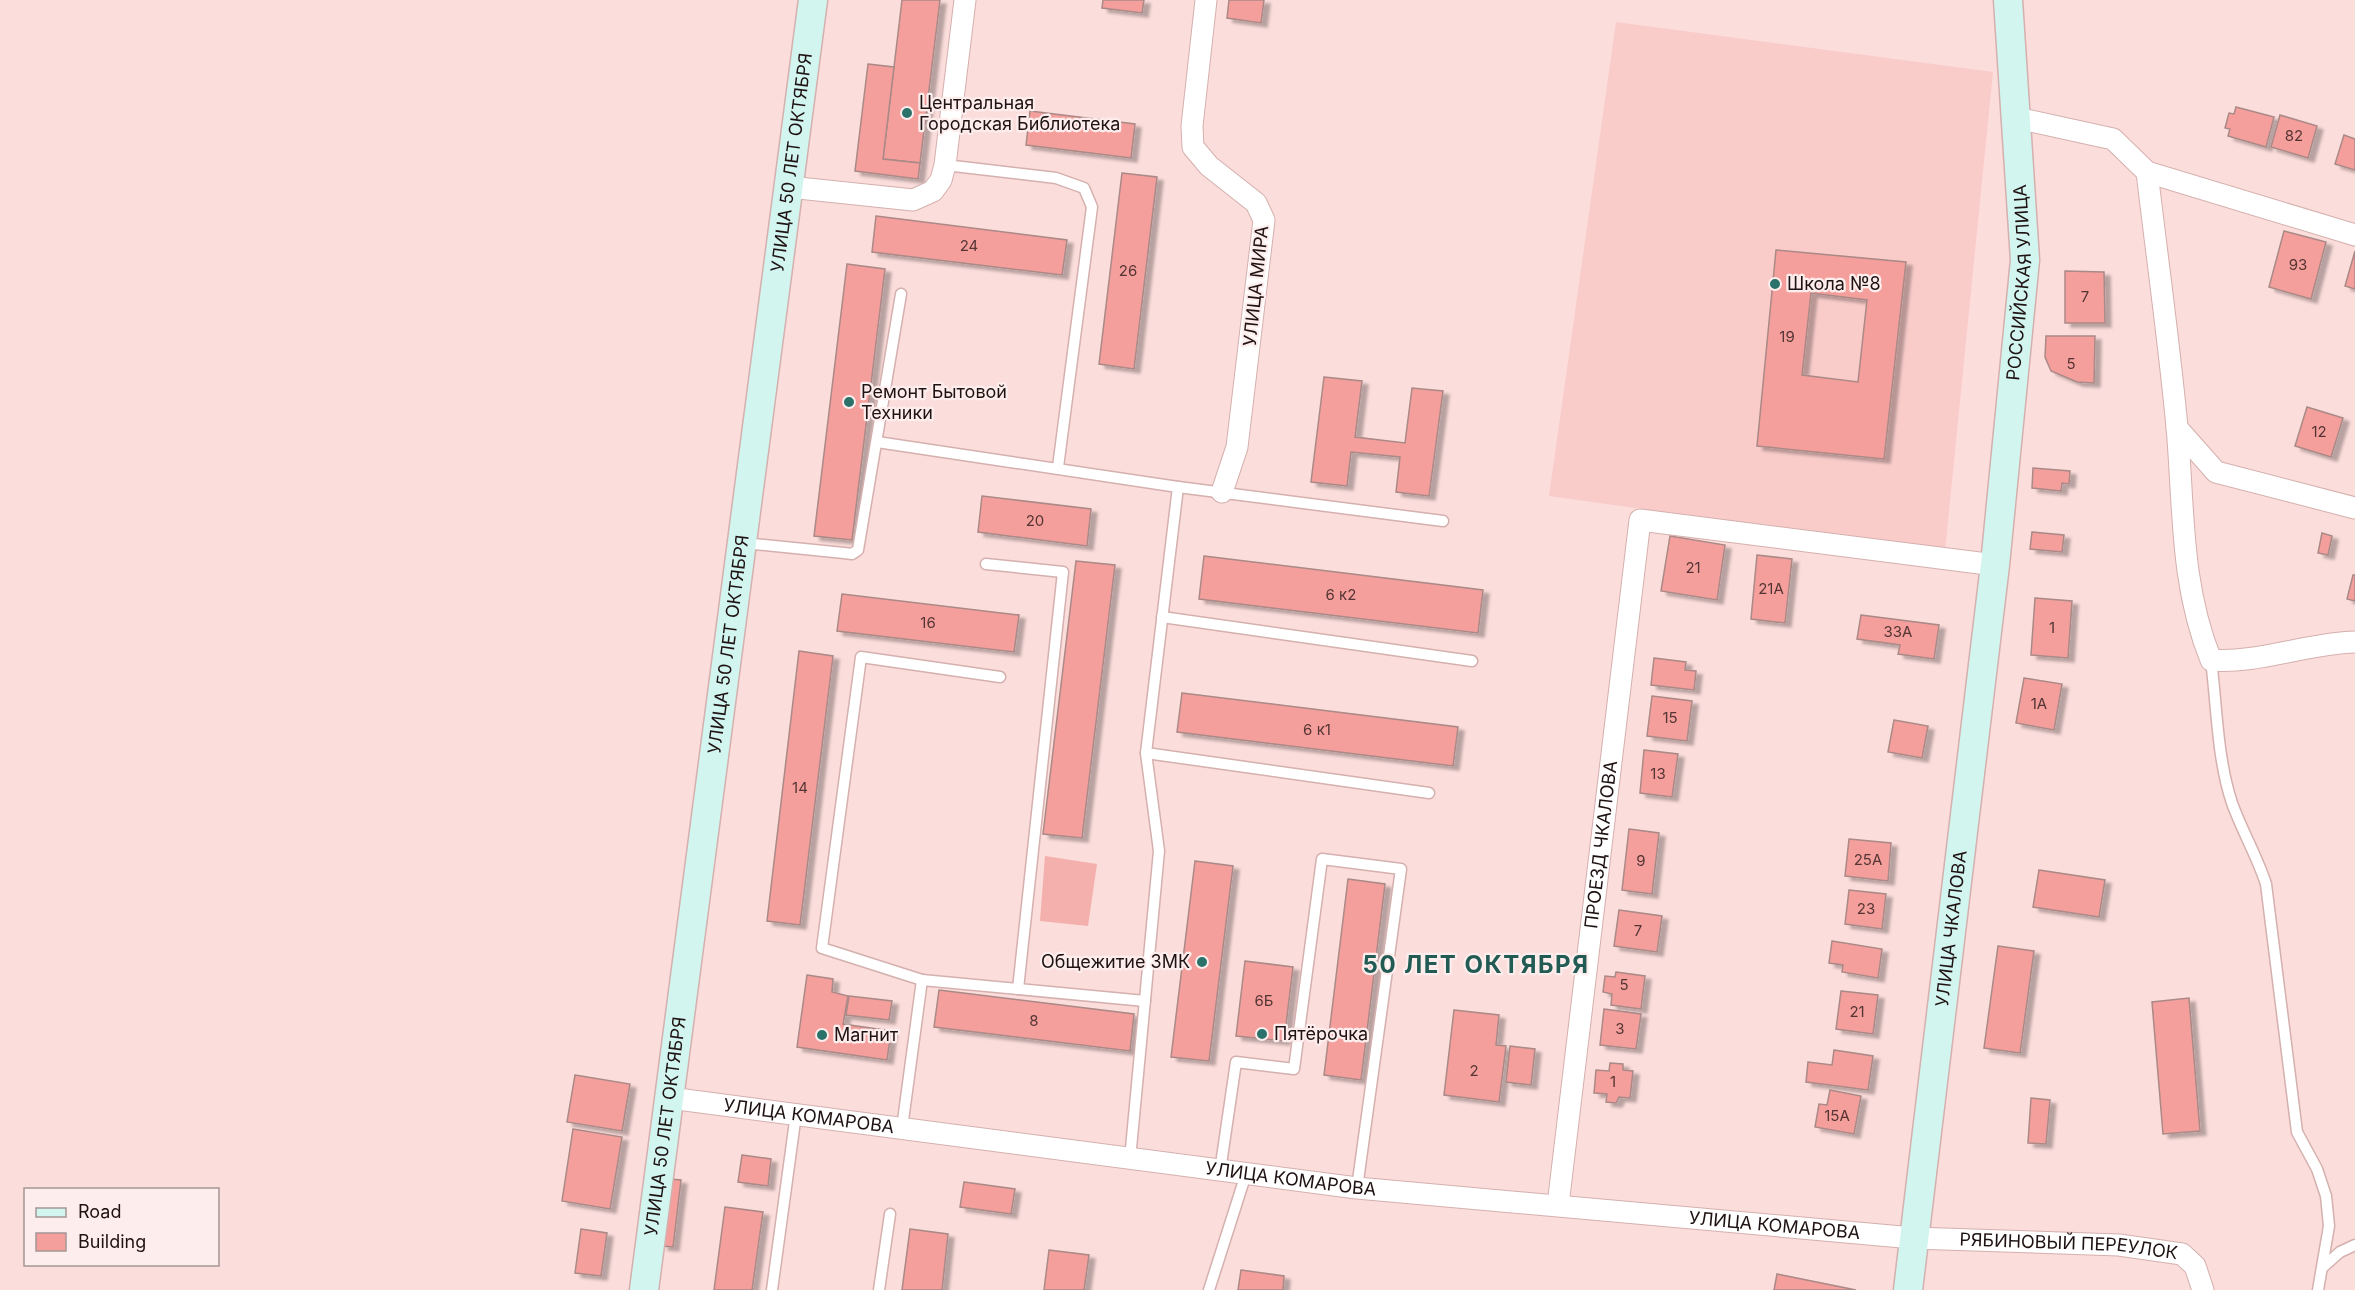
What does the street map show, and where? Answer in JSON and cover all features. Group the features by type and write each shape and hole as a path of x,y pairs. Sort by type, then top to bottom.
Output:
{"street":[{"name":"УЛИЦА 50 ЛЕТ ОКТЯБРЯ","path":"644,1290 813,0"},
{"path":"789,187 913,200 933,191 941,180 945,165 965,0"},
{"name":"УЛИЦА МИРА","path":"1206,0 1192,126 1193,147 1222,177 1256,203 1264,220 1238,447 1222,492"},
{"name":"РОССИЙСКАЯ УЛИЦА","path":"1995,565 2025,260 2008,0"},
{"path":"2017,118 2113,139 2147,172 2355,235"},
{"path":"2147,172 2177,428 2186,567 2203,640 2211,660 2227,662 2292,649 2353,645"},
{"path":"2177,428 2216,472 2355,508"},
{"name":"ПРОЕЗД ЧКАЛОВА","path":"1558,1205 1640,520 1995,565"},
{"name":"УЛИЦА ЧКАЛОВА","path":"1908,1290 1912,1238 1995,565"},
{"name":"УЛИЦА КОМАРОВА","path":"669,1098 1357,1188 1912,1238"},
{"name":"РЯБИНОВЫЙ ПЕРЕУЛОК","path":"1912,1238 2119,1245 2182,1254 2195,1266 2203,1290"}],"lane":[{"path":"945,165 1056,178 1084,188 1092,207 1058,467"},
{"path":"742,542 852,554 858,550 901,294"},
{"path":"877,441 1178,487 1443,521"},
{"path":"1130,1158 1159,851 1146,753 1178,487"},
{"path":"987,564 1063,572 1018,989"},
{"path":"1162,616 1472,661"},
{"path":"1000,676 861,657 822,948 922,980 1145,1000"},
{"path":"2211,660 2224,773 2232,804 2259,860 2266,884 2297,1132 2317,1169 2326,1196 2329,1226 2318,1290"},
{"path":"1146,753 1430,793"},
{"path":"1220,1171 1236,1062 1294,1069 1322,859 1401,869 1357,1188"},
{"path":"902,1128 922,980"},
{"path":"772,1290 796,1114"},
{"path":"1209,1290 1246,1174"},
{"path":"879,1290 890,1214"},
{"path":"2323,1267 2340,1252 2355,1245"}],"shaded area":[{"name":"Школа №8","path":"1616,22 1993,72 1945,551 1549,496"},
{"path":"1045,856 1097,864 1088,926 1040,921"}],"building":[{"name":"Центральная Городская Библиотека","path":"902,0 940,0 920,163 883,159"},
{"path":"1103,0 1144,0 1142,13 1102,8"},
{"path":"1229,0 1264,0 1261,23 1227,18"},
{"path":"868,64 894,67 883,159 920,163 918,179 855,171"},
{"path":"2236,107 2274,117 2266,147 2228,136 2230,129 2225,128 2229,113 2234,114"},
{"path":"1030,111 1135,124 1131,158 1026,145"},
{"path":"2280,115 2317,126 2308,158 2271,147"},
{"path":"2344,135 2355,139 2355,170 2335,164"},
{"path":"1122,173 1157,177 1134,369 1099,364"},
{"path":"876,216 1067,240 1062,275 872,252"},
{"path":"2284,231 2326,242 2311,299 2269,287"},
{"path":"1776,250 1906,262 1884,459 1757,446","holes":["1811,293 1867,300 1858,382 1802,375"]},
{"path":"2355,251 2355,289 2345,286"},
{"name":"Ремонт Бытовой Техники","path":"847,264 885,269 852,540 814,536"},
{"path":"2065,271 2104,272 2105,323 2065,323"},
{"path":"2046,336 2095,336 2094,383 2077,382 2051,371 2045,357"},
{"path":"1324,377 1362,381 1355,437 1405,443 1412,388 1443,391 1429,496 1396,492 1400,457 1351,452 1347,486 1311,482"},
{"path":"2307,407 2343,418 2331,457 2295,446"},
{"path":"2033,468 2070,471 2069,484 2062,483 2061,491 2032,488"},
{"path":"982,496 1091,509 1087,546 978,532"},
{"path":"2032,532 2064,535 2062,552 2030,549"},
{"path":"2322,533 2332,536 2328,555 2318,553"},
{"path":"1670,536 1725,545 1717,600 1661,591"},
{"path":"1757,555 1792,559 1785,623 1751,619"},
{"path":"1204,556 1483,590 1478,633 1199,599"},
{"path":"1076,561 1115,565 1082,838 1043,834"},
{"path":"2353,575 2355,575 2355,601 2347,599"},
{"path":"842,594 1019,615 1014,652 837,631"},
{"path":"2035,598 2072,601 2068,658 2031,655"},
{"path":"1861,615 1939,625 1934,659 1898,654 1900,645 1857,639"},
{"path":"799,651 833,656 800,925 767,921"},
{"path":"1654,658 1686,662 1685,670 1696,671 1694,690 1651,685"},
{"path":"2024,678 2062,684 2054,730 2016,723"},
{"path":"1182,693 1458,727 1453,766 1177,732"},
{"path":"1652,696 1692,701 1687,741 1647,736"},
{"path":"1894,720 1928,726 1922,758 1888,752"},
{"path":"1644,750 1678,754 1672,797 1640,793"},
{"path":"1629,829 1659,833 1652,894 1622,890"},
{"path":"1849,839 1891,843 1888,881 1845,876"},
{"name":"Общежитие 3МК","path":"1195,861 1233,866 1209,1061 1171,1057"},
{"path":"2039,870 2105,880 2099,917 2033,907"},
{"path":"1348,879 1385,884 1361,1080 1324,1075"},
{"path":"1849,890 1886,894 1882,929 1845,924"},
{"path":"1619,910 1662,916 1657,952 1614,946"},
{"path":"1832,941 1882,949 1878,978 1842,972 1843,965 1829,963"},
{"path":"1998,946 2034,951 2020,1053 1984,1048"},
{"path":"1245,961 1293,967 1284,1041 1236,1036"},
{"path":"1616,972 1645,976 1641,1009 1611,1005 1612,994 1603,992 1605,976 1615,977"},
{"path":"807,975 833,979 832,992 848,996 843,1024 891,1031 887,1060 797,1047"},
{"path":"939,990 1134,1014 1130,1051 934,1027"},
{"path":"1841,991 1878,995 1873,1034 1836,1029"},
{"path":"849,996 892,1001 889,1020 846,1015"},
{"path":"2189,998 2200,1131 2163,1134 2152,1002"},
{"path":"1604,1009 1641,1014 1636,1049 1600,1045"},
{"path":"1454,1010 1499,1015 1496,1045 1506,1046 1499,1102 1444,1095"},
{"path":"1510,1046 1535,1049 1531,1085 1506,1082"},
{"path":"1834,1050 1873,1056 1868,1090 1806,1082 1808,1062 1832,1065"},
{"path":"1610,1063 1623,1064 1623,1070 1633,1071 1630,1098 1619,1097 1616,1103 1606,1102 1607,1094 1594,1093 1596,1070 1609,1071"},
{"path":"575,1075 630,1084 622,1131 567,1122"},
{"path":"1830,1090 1861,1096 1854,1134 1815,1127 1819,1104 1827,1105"},
{"path":"2031,1098 2050,1100 2046,1144 2028,1143"},
{"path":"573,1129 622,1137 610,1209 562,1201"},
{"path":"742,1155 771,1159 768,1186 738,1182"},
{"path":"670,1179 681,1180 673,1247 662,1246"},
{"path":"964,1182 1015,1189 1011,1214 960,1207"},
{"path":"725,1207 763,1212 752,1290 714,1290"},
{"path":"581,1229 607,1233 601,1276 575,1273"},
{"path":"910,1229 948,1234 942,1290 902,1290"},
{"path":"1049,1250 1089,1255 1084,1290 1044,1290"},
{"path":"1241,1270 1284,1276 1283,1290 1238,1290"},
{"path":"1777,1274 1856,1290 1774,1290"}],"place":[{"name":"Центральная Городская Библиотека","path":"907,113"},
{"name":"Школа №8","path":"1775,284"},
{"name":"Ремонт Бытовой Техники","path":"849,402"},
{"name":"Общежитие 3МК","path":"1202,962"},
{"name":"Пятёрочка","path":"1262,1034"},
{"name":"Магнит","path":"822,1035"}],"district":[{"name":"50 ЛЕТ ОКТЯБРЯ","path":"1476,965"}]}
